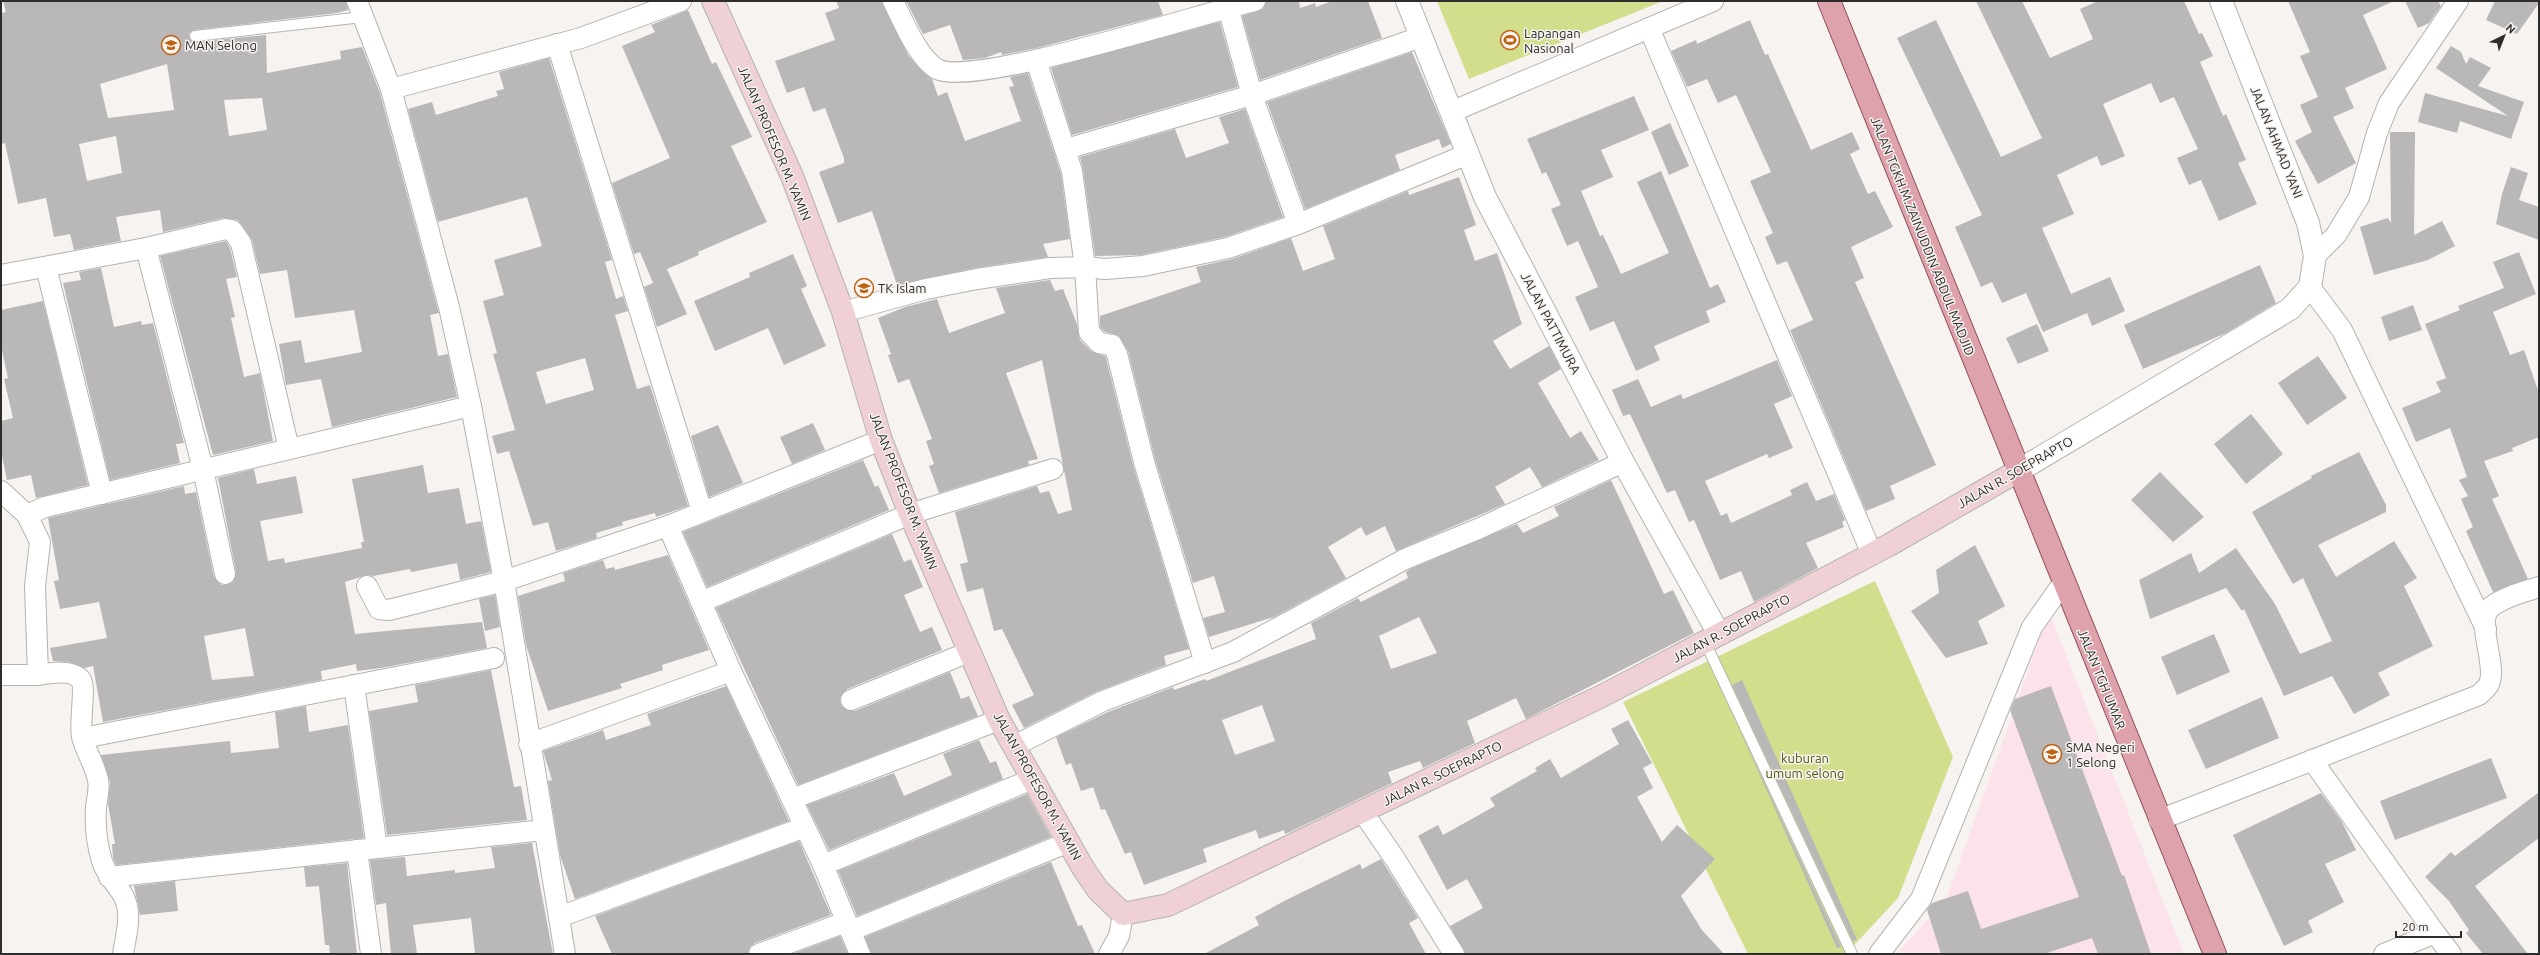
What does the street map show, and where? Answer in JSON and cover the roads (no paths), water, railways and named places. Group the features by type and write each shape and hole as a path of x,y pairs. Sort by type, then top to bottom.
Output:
{"main road":[{"name":"JALAN PROFESOR M. YAMIN","path":"713,1 792,176 843,312 881,440 910,514 999,720 1098,890 1123,914"},
{"name":"JALAN TGKH.M.ZAINUDDIN ABDUL MADJID","path":"1829,1 2018,470"},
{"name":"JALAN R. SOEPRAPTO","path":"1123,914 1168,905 1604,695 1872,554 2018,470"},
{"name":"JALAN TGH UMAR","path":"2018,470 2159,820 2215,954"}],"street":[{"path":"391,89 558,44 681,1"},
{"path":"893,1 921,52 936,68 946,72 1008,67 1255,1"},
{"name":"JALAN PATTIMURA","path":"1406,1 1485,198 1623,462 1712,638"},
{"path":"1451,112 1713,1"},
{"name":"JALAN AHMAD YANI","path":"2220,1 2297,189 2308,223 2315,256 2310,287"},
{"path":"2315,256 2336,235 2359,197 2377,133 2389,103 2458,1"},
{"path":"1228,7 1252,95 1298,224"},
{"path":"360,9 391,89 449,307 471,406 504,582 529,744 565,954"},
{"path":"1649,28 1872,554"},
{"path":"1066,149 1252,95 1421,37"},
{"path":"558,44 702,512"},
{"path":"1036,60 1066,149 1074,185 1084,267 1089,332 1099,343 1112,345 1117,354 1144,462 1205,663"},
{"path":"843,312 926,290 977,279 1050,268 1084,267 1105,269 1143,266 1228,248 1298,224 1468,154"},
{"path":"1,275 146,248 226,228 232,230 237,235 289,449"},
{"path":"146,248 203,469 225,574"},
{"path":"46,267 102,494"},
{"path":"2310,287 2342,330 2486,629"},
{"name":"JALAN R. SOEPRAPTO","path":"2018,470 2290,309 2310,287"},
{"path":"27,516 45,507 471,406"},
{"path":"367,586 379,609 389,610 504,582 668,526 881,440"},
{"path":"1014,746 1103,701 1233,652 1405,559 1478,529 1623,462"},
{"path":"701,602 910,514 1053,469"},
{"path":"1,491 27,516 40,542 35,586 38,675"},
{"path":"668,526 731,671 806,827 860,954"},
{"path":"1879,954 1921,899 2032,627 2063,583"},
{"path":"2159,820 2479,695 2489,684 2491,675 2484,622 2489,607 2539,587"},
{"path":"851,700 970,652"},
{"path":"82,738 494,658"},
{"path":"529,744 731,671"},
{"path":"1,675 71,674 81,680 83,685 80,717 82,738 98,781 96,808 102,861 109,877 123,896 127,906 128,933 123,954"},
{"path":"354,685 377,848"},
{"path":"792,799 999,720"},
{"path":"2312,760 2451,954"},
{"path":"823,865 1033,780"},
{"path":"1362,811 1395,859 1454,954"},
{"path":"559,917 806,827"},
{"path":"109,877 544,830"},
{"path":"759,954 848,927 1069,842"},
{"path":"356,850 371,954"},
{"path":"1112,953 1120,936 1123,914"},
{"path":"2384,954 2435,933"}],"lane":[{"path":"195,36 360,9"},
{"path":"1712,638 1852,954"}],"place":[{"name":"Lapangan Nasional","path":"1510,40"},
{"name":"MAN Selong","path":"171,45"},
{"name":"TK Islam","path":"864,288"},
{"name":"SMA Negeri 1 Selong","path":"2052,754"}],"park label":[{"name":"kuburan umum selong","path":"1805,766"}]}
